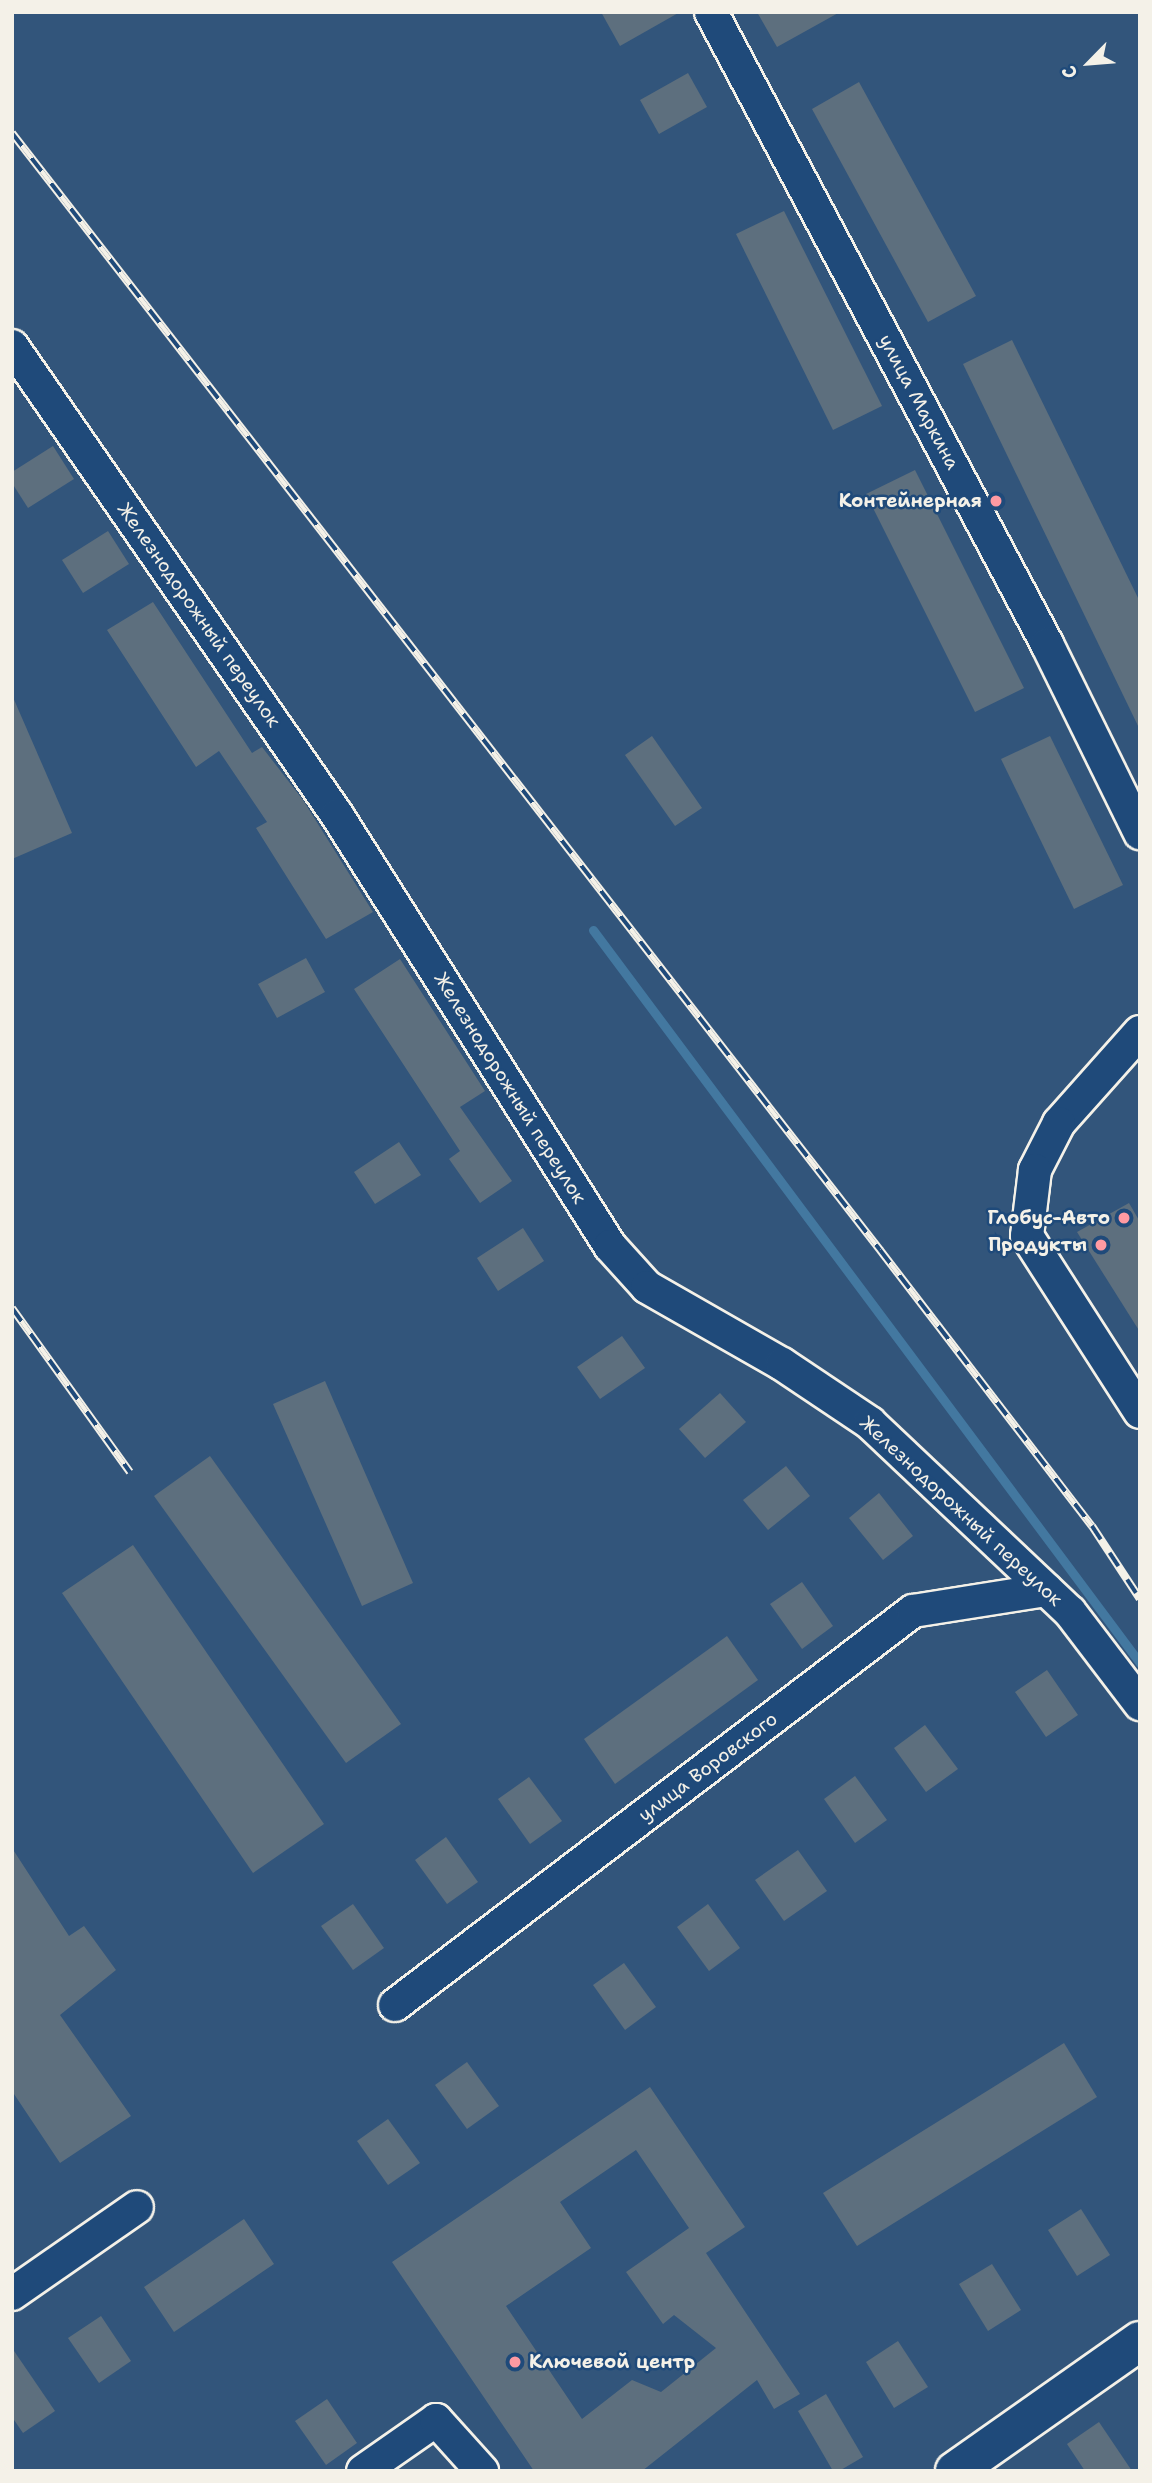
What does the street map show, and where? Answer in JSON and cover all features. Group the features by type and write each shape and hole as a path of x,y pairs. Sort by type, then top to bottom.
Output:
{"street":[{"name":"улица Маркина","path":"711,12 1040,632 1140,833"},
{"name":"Железнодорожный переулок","path":"12,346 337,814 610,1246 647,1287 782,1364 870,1423 1046,1591 1140,1704"},
{"path":"1140,1032 1059,1123 1035,1170 1027,1236 1140,1412"},
{"name":"улица Воровского","path":"395,2005 913,1611 1046,1591"},
{"path":"12,2294 137,2207"},
{"path":"955,2471 1140,2341"},
{"path":"363,2471 436,2420 482,2471"}],"building":[{"path":"601,12 680,12 620,46"},
{"path":"757,12 840,12 777,47"},
{"path":"688,73 707,107 659,134 640,100"},
{"path":"859,82 976,296 928,322 812,109"},
{"path":"784,211 882,406 833,430 736,234"},
{"path":"1012,340 1140,602 1140,730 963,364"},
{"path":"53,446 74,479 28,508 12,483 12,472"},
{"path":"915,470 1024,688 975,712 866,494"},
{"path":"108,531 129,564 83,593 62,560"},
{"path":"153,602 252,753 262,747 303,800 373,912 326,939 256,828 267,822 219,751 196,767 107,630"},
{"path":"12,695 72,833 12,859"},
{"path":"652,736 702,808 675,826 625,755"},
{"path":"1050,736 1123,885 1074,909 1001,759"},
{"path":"306,958 325,992 277,1018 258,984"},
{"path":"400,959 485,1091 460,1107 512,1181 480,1203 449,1159 460,1151 354,989"},
{"path":"399,1142 421,1175 375,1204 354,1172"},
{"path":"1129,1203 1140,1222 1140,1332 1077,1232"},
{"path":"523,1228 544,1261 498,1291 477,1258"},
{"path":"622,1336 645,1368 600,1399 577,1367"},
{"path":"325,1381 413,1583 362,1606 273,1404"},
{"path":"720,1393 746,1422 705,1458 679,1429"},
{"path":"210,1456 401,1724 346,1763 154,1496"},
{"path":"786,1466 810,1496 768,1530 743,1500"},
{"path":"879,1493 913,1536 883,1560 849,1518"},
{"path":"133,1545 324,1824 253,1873 62,1593"},
{"path":"802,1582 833,1626 802,1649 770,1604"},
{"path":"727,1636 758,1680 615,1784 584,1739"},
{"path":"1047,1670 1078,1715 1046,1737 1015,1692"},
{"path":"925,1725 958,1769 926,1792 894,1748"},
{"path":"855,1776 887,1820 855,1843 824,1799"},
{"path":"529,1777 562,1821 530,1844 498,1799"},
{"path":"446,1837 478,1882 447,1904 415,1860"},
{"path":"12,1848 69,1936 84,1926 116,1970 60,2015 131,2116 60,2163 12,2091"},
{"path":"798,1850 827,1891 784,1921 755,1880"},
{"path":"353,1904 384,1948 353,1970 321,1926"},
{"path":"708,1904 740,1948 709,1971 677,1927"},
{"path":"624,1963 656,2007 625,2030 593,1985"},
{"path":"1064,2043 1097,2097 857,2246 823,2193"},
{"path":"467,2062 499,2106 467,2129 435,2085"},
{"path":"650,2087 745,2227 706,2253 800,2394 774,2409 757,2380 642,2471 534,2471 392,2262","holes":["636,2150 689,2228 626,2272 663,2324 674,2315 716,2348 661,2392 632,2380 582,2419 506,2306 591,2248 560,2202"]},
{"path":"388,2119 420,2163 388,2185 357,2141"},
{"path":"1081,2209 1110,2255 1077,2276 1048,2230"},
{"path":"244,2219 274,2264 174,2332 144,2287"},
{"path":"992,2264 1021,2310 988,2331 959,2284"},
{"path":"101,2316 131,2361 99,2383 68,2338"},
{"path":"898,2341 928,2387 894,2408 866,2362"},
{"path":"12,2348 55,2411 23,2433 12,2417"},
{"path":"826,2394 863,2457 839,2471 833,2471 798,2411"},
{"path":"327,2399 357,2443 326,2465 295,2421"},
{"path":"1099,2422 1132,2471 1085,2471 1067,2444"}],"waterway":[{"path":"593,930 1140,1663"}],"railway":[{"path":"12,133 880,1250 1092,1526 1140,1599"},
{"path":"12,1308 130,1472"}],"place":[{"name":"Контейнерная","path":"996,501"},
{"name":"Глобус-Авто","path":"1124,1218"},
{"name":"Продукты","path":"1101,1245"},
{"name":"Ключевой центр","path":"515,2362"}]}
